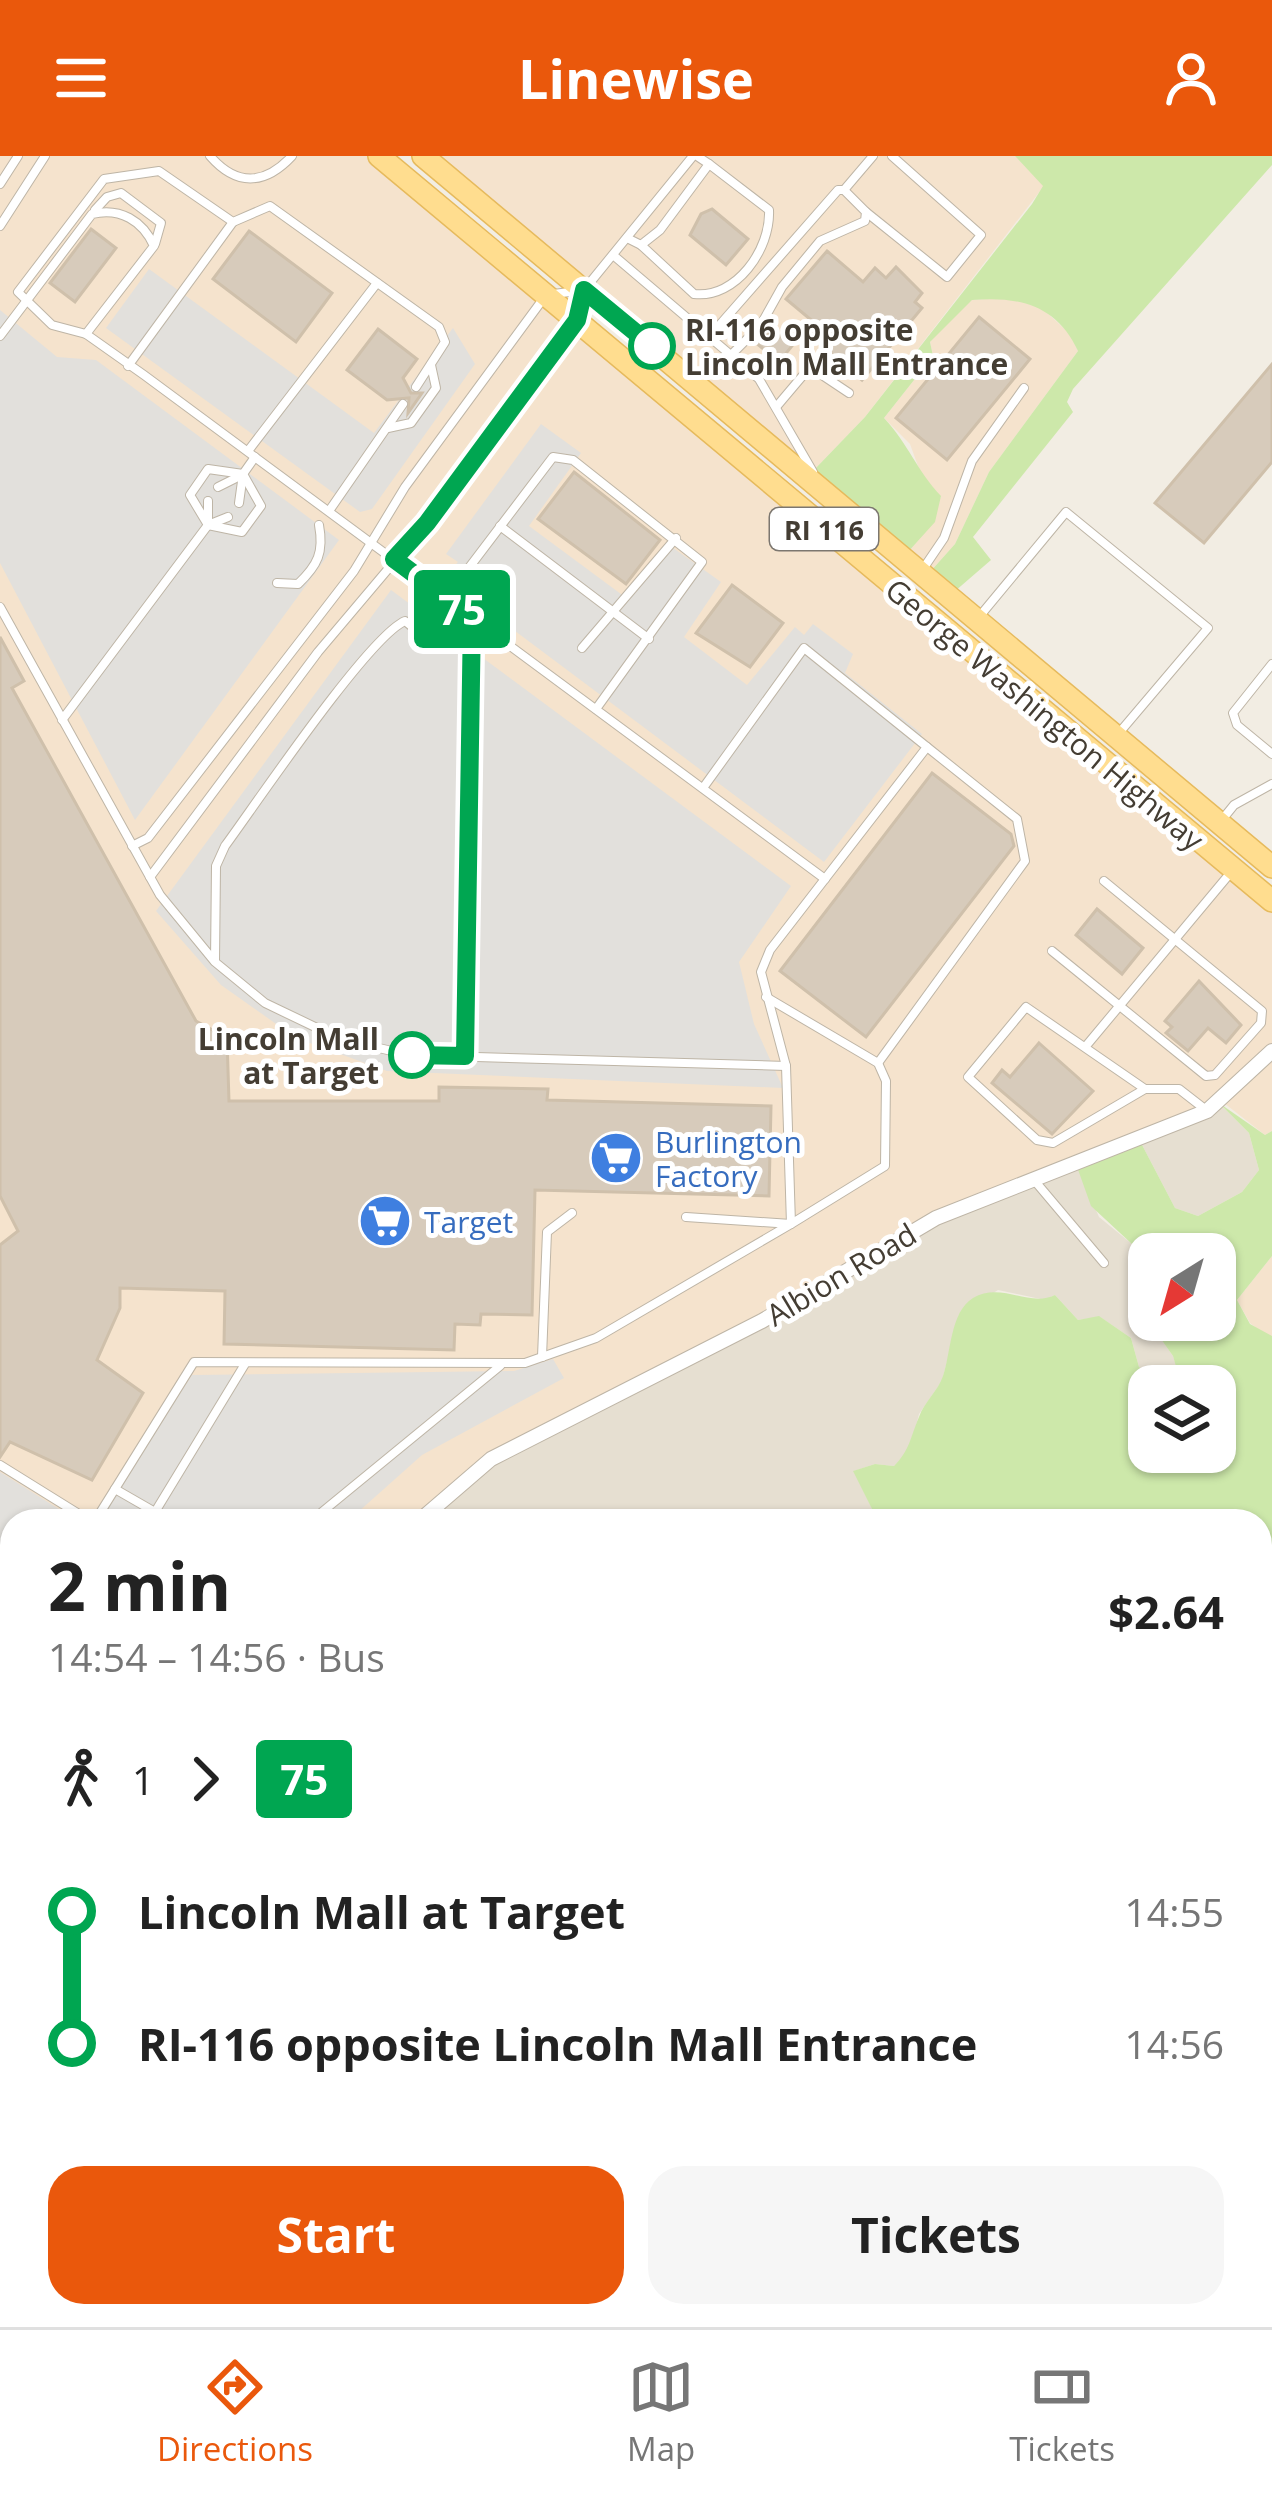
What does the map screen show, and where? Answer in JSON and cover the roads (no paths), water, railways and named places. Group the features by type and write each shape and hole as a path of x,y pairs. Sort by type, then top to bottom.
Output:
{"main road":[{"name":"George Washington Highway","path":"379,156 1272,901"},
{"name":"George Washington Highway","path":"423,156 1272,867"}],"street":[{"name":"Albion Road","path":"432,1509 463,1479 507,1450 784,1309 936,1218 1207,1111 1272,1051"}],"lane":[{"path":"0,184 18,156"},
{"path":"0,226 45,156"},
{"path":"210,156 232,178 252,181 286,158"},
{"path":"150,877 394,559 427,523 577,320 584,290 627,238 695,156 769,210 767,242 721,294 694,294 641,245 627,238"},
{"path":"844,190 873,156"},
{"path":"710,336 838,190 844,190 947,277 981,235 892,156"},
{"path":"641,245 660,230 709,164"},
{"path":"233,222 159,171 104,179 18,292 24,304 52,325 86,334 825,879"},
{"path":"0,336 92,214 107,197 121,193 160,223 154,246 86,334"},
{"path":"128,365 233,222 269,206 439,327 445,341 416,387"},
{"path":"763,321 782,287 820,241 860,227 866,212"},
{"path":"92,214 129,217 142,224 154,246"},
{"path":"613,255 760,379 823,489"},
{"path":"238,503 251,454 377,283"},
{"path":"132,845 148,838 218,754 546,295 584,290"},
{"path":"733,354 751,335"},
{"path":"387,428 411,423 436,388 431,365"},
{"path":"777,406 809,367 849,393"},
{"path":"922,571 944,538 972,461 1024,388"},
{"path":"328,511 404,404"},
{"path":"446,598 553,457 562,455 676,538 701,562 596,709"},
{"path":"208,469 243,475 261,506 242,532 208,525 190,494 208,469"},
{"path":"218,488 243,475"},
{"path":"208,501 208,525"},
{"path":"979,617 1066,512 1208,628 1118,734"},
{"path":"62,719 208,525 228,518"},
{"path":"277,583 298,584 318,560 323,549 319,525"},
{"path":"500,526 649,639"},
{"path":"582,648 676,538"},
{"path":"0,607 150,877 215,962 265,1003 340,1040 409,1054 786,1066"},
{"path":"465,1056 472,617"},
{"path":"215,962 217,866 225,846 348,681 393,626 404,621 431,642 472,640"},
{"path":"703,788 804,648 1017,819 1025,862 878,1063"},
{"path":"1272,664 1233,713 1237,725 1272,754"},
{"path":"791,1225 786,1066 761,972 770,950 927,747"},
{"path":"1221,820 1234,805 1272,784"},
{"path":"1086,1046 1233,869"},
{"path":"1052,951 1207,1076 1215,1075 1261,1023 1262,1011 1105,880"},
{"path":"101,1509 194,1362 503,1363 542,1357 596,1338 886,1166 886,1082 878,1063 765,996"},
{"path":"1145,1089 1026,1007 968,1077 1037,1140 1053,1143 1145,1089 1179,1089 1207,1111"},
{"path":"1033,1178 1104,1263"},
{"path":"542,1357 547,1232 572,1214"},
{"path":"686,1217 791,1225"},
{"path":"156,1509 245,1363"},
{"path":"326,1509 503,1363"},
{"path":"0,1465 73,1509"},
{"path":"115,1489 148,1509"}],"place":[{"name":"RI-116 opposite Lincoln Mall Entrance","path":"652,346"},
{"name":"Lincoln Mall at Target","path":"412,1055"},
{"name":"Burlington Factory","path":"616,1158"},
{"name":"Target","path":"385,1221"}]}
